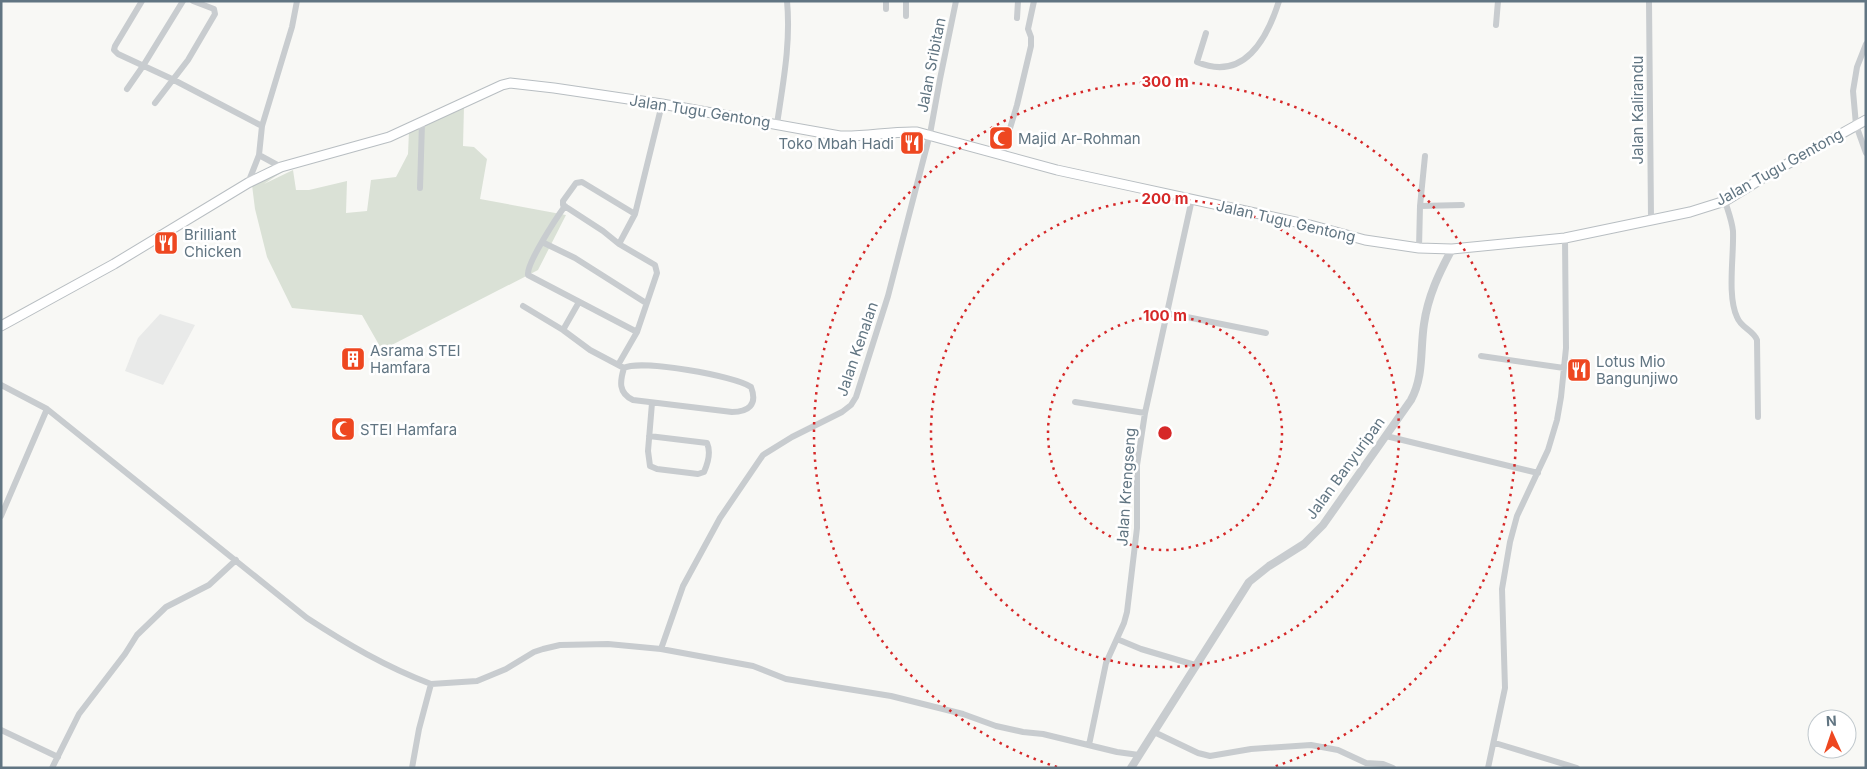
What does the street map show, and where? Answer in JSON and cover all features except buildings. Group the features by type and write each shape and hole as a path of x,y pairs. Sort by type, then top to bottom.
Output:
{"main road":[{"name":"Jalan Tugu Gentong","path":"1,326 114,264 248,183 280,167 389,137 510,83 662,104 840,136 861,137 904,131 930,134 1057,170 1310,225 1365,240 1419,248 1452,249 1565,238 1651,218 1690,212 1725,201 1771,172 1866,120"}],"street":[{"path":"142,1 114,50 118,54 172,79 262,126"},
{"path":"127,89 182,1"},
{"path":"155,103 188,60 215,14 214,9 193,1"},
{"path":"248,183 259,155 262,126 292,27 297,1"},
{"path":"777,124 787,63 787,1"},
{"path":"906,1 906,16"},
{"name":"Jalan Sribitan","path":"930,134 956,1"},
{"path":"1017,18 1018,1"},
{"path":"1002,155 1017,105 1031,46 1032,37 1028,29 1034,1"},
{"path":"1206,33 1197,62 1218,67 1235,64 1256,49 1273,22 1279,1"},
{"path":"1496,24 1498,1"},
{"name":"Jalan Kalirandu","path":"1649,1 1651,218"},
{"path":"1866,44 1857,66 1854,80 1856,125 1866,153"},
{"path":"620,244 635,214 662,104"},
{"path":"420,188 422,123"},
{"name":"Jalan Kenalan","path":"661,649 683,586 720,518 763,455 792,437 842,412 852,405 856,398 890,290 930,134"},
{"path":"259,155 280,167"},
{"path":"1419,248 1420,206 1425,156"},
{"path":"523,306 563,330 590,350 621,366 646,365 700,372 742,382 750,386 753,391 750,407 740,412 652,403 633,400 624,395 621,386 621,366 637,332 657,273 657,267 562,204 578,182 582,182 635,214"},
{"name":"Jalan Krengseng","path":"1089,745 1106,663 1127,612 1137,528 1137,465 1145,413 1192,199"},
{"path":"1725,201 1733,231 1733,303 1737,318 1742,326 1754,335 1758,344 1758,417"},
{"path":"1420,206 1462,205"},
{"path":"565,206 542,242 528,269 528,275 637,332"},
{"path":"1488,768 1495,743 1505,688 1502,589 1510,542 1516,516 1548,450 1557,420 1566,348 1565,238"},
{"path":"542,242 574,258 646,303"},
{"name":"Jalan Banyuripan","path":"1131,768 1249,582 1268,566 1304,544 1323,524 1411,400 1418,388 1424,326 1430,296 1437,277 1452,249"},
{"path":"563,330 579,302"},
{"path":"1167,313 1266,333"},
{"path":"1481,356 1564,368"},
{"path":"1,385 47,409 307,618 345,643 378,661 431,684 477,681 506,669 534,652 560,645 608,644 661,649 753,666 786,678 891,696 963,714 996,726 1043,734 1117,752 1140,755"},
{"path":"1075,402 1145,413"},
{"path":"649,436 707,443 709,455 706,470 701,474 652,468 648,462 649,436 652,403"},
{"path":"1,516 47,409"},
{"path":"1386,436 1538,473"},
{"path":"52,768 79,714 125,654 136,635 166,607 209,585 236,560"},
{"path":"1117,639 1141,649 1195,665"},
{"path":"412,768 419,729 431,684"},
{"path":"1,730 58,757"},
{"path":"1154,732 1198,753 1210,756 1251,749 1310,745 1338,750 1366,763 1383,764 1394,768"},
{"path":"1495,743 1577,768"}],"shaded area":[{"path":"464,106 463,146 474,147 487,159 480,199 566,215 538,270 382,350 362,315 292,308 267,257 255,209 252,185 285,170 264,184 293,170 296,190 309,190 347,181 346,213 367,211 371,180 396,177 408,154 409,131"},
{"path":"160,314 195,325 163,385 125,371 138,338"}],"place":[{"name":"Majid Ar-Rohman","path":"1001,138"},
{"name":"Toko Mbah Hadi","path":"912,143"},
{"name":"Brilliant Chicken","path":"166,243"},
{"name":"Asrama STEI Hamfara","path":"353,359"},
{"name":"Lotus Mio Bangunjiwo","path":"1579,370"},
{"name":"STEI Hamfara","path":"343,429"}]}
